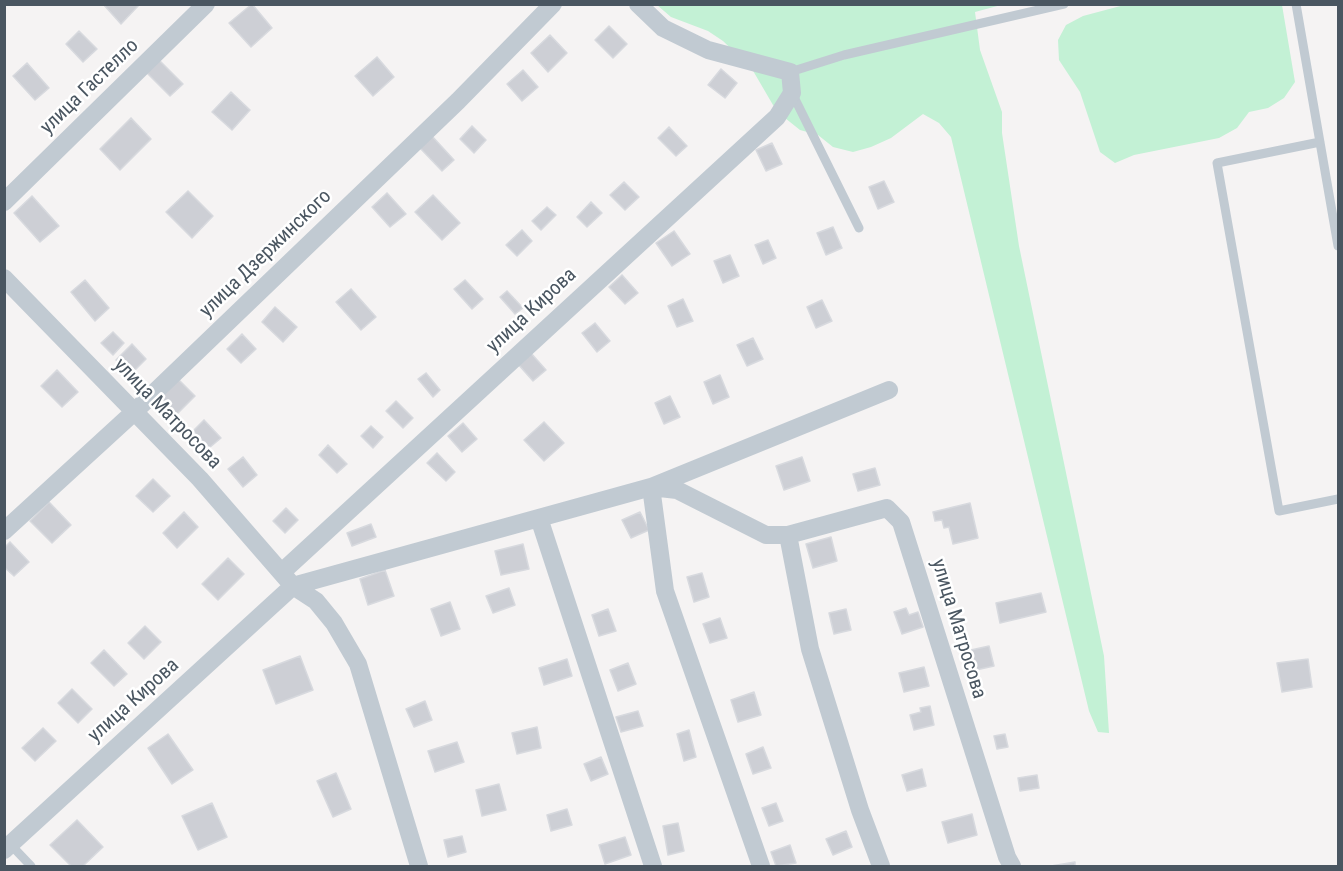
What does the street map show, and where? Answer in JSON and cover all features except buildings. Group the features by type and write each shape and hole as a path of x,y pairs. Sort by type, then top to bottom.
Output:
{"street":[{"name":"улица Гастелло","path":"4,202 206,4"},
{"name":"улица Дзержинского","path":"4,531 133,413 458,101 553,4"},
{"path":"638,4 663,28 708,50 790,72 792,93"},
{"name":"улица Кирова","path":"7,847 287,579 777,117 792,93"},
{"name":"улица Матросова","path":"4,278 133,413 200,479 287,579 316,602 334,623 358,664 419,867"},
{"name":"улица Матросова","path":"287,579 539,518 651,487 889,390"},
{"name":"улица Матросова","path":"651,487 677,490 766,535 788,534 887,508 901,522 1006,857 1012,867"},
{"path":"651,487 665,591 761,867"},
{"path":"539,518 653,867"},
{"path":"788,534 810,649 860,810 881,867"}],"lane":[{"path":"790,72 844,55 1064,4"},
{"path":"1296,4 1338,246"},
{"path":"792,93 859,228"},
{"path":"1320,142 1217,163 1279,511 1338,500"},
{"path":"7,847 31,867"}],"green space":[{"path":"1128,4 1282,5 1295,82 1284,98 1268,108 1249,112 1237,128 1219,138 1134,155 1115,163 1100,152 1080,92 1059,60 1058,40 1066,25 1083,16"},
{"path":"657,5 1001,5 975,12 980,50 1002,112 1002,133 1019,246 1104,656 1109,733 1098,732 1089,711 951,137 939,123 923,114 891,138 871,147 853,152 833,147 818,135 800,130 785,118 773,105 752,69 723,41 708,31 671,17"}]}
